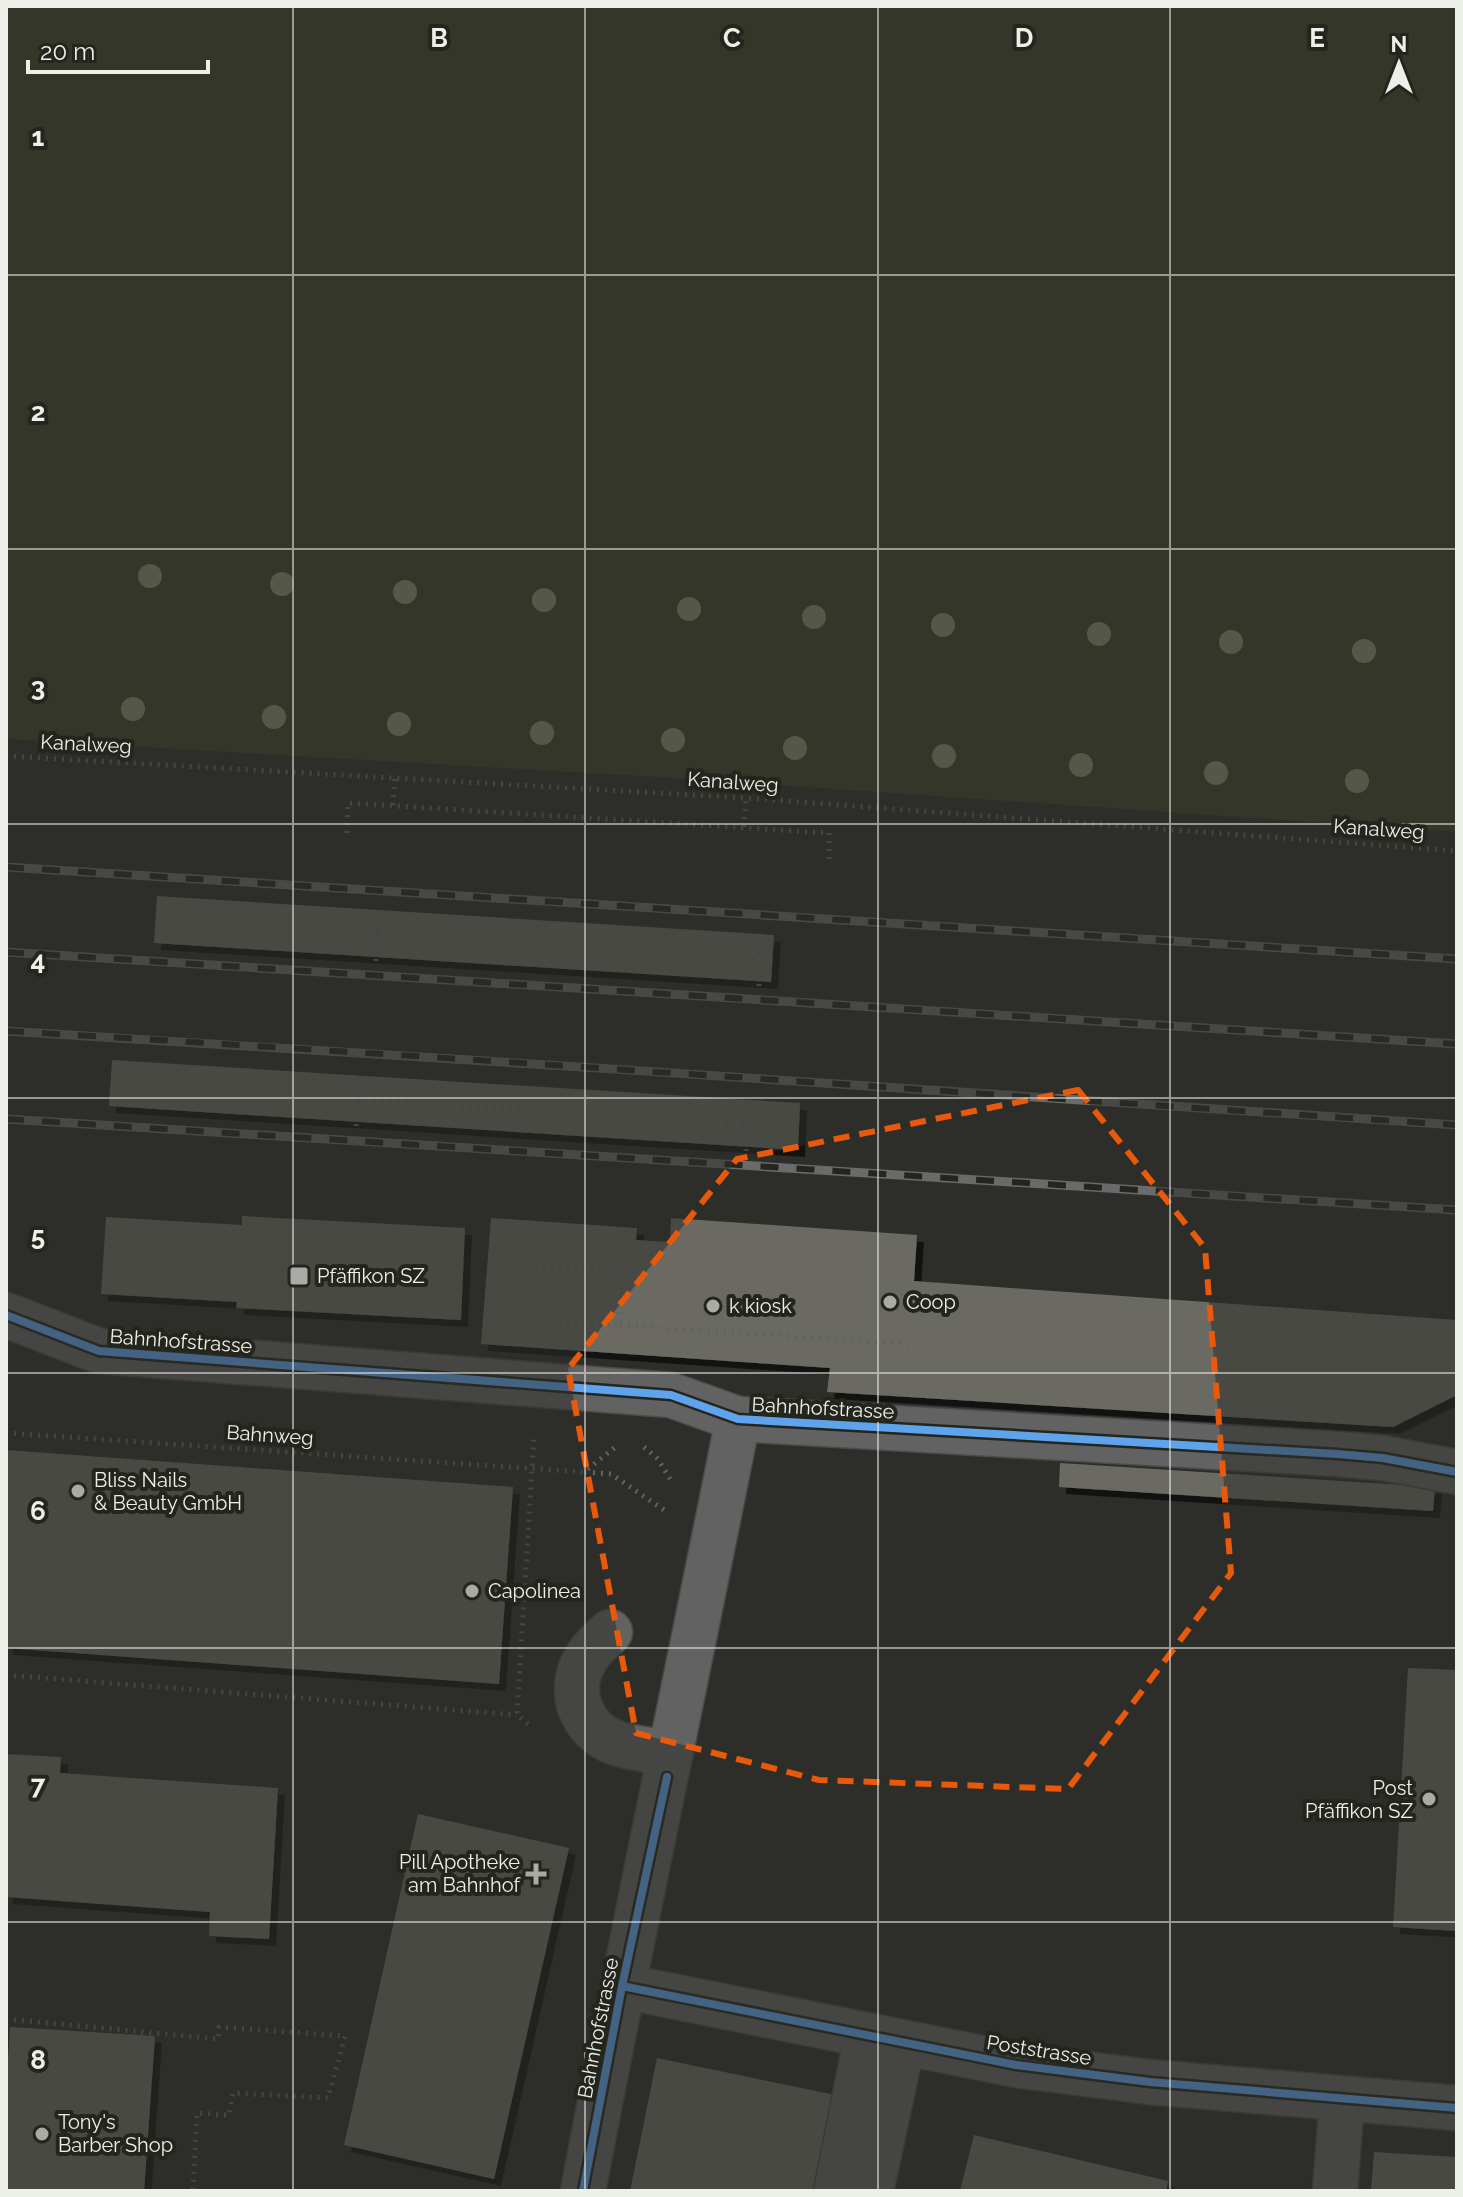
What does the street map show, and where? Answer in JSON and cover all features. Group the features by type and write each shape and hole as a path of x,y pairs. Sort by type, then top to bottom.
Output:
{"street":[{"name":"Bahnhofstrasse","path":"6,1315 99,1351 671,1395 738,1419 1383,1458 1457,1472"},
{"name":"Bahnhofstrasse","path":"583,2191 738,1419"},
{"name":"Bahnhofstrasse","path":"1383,1458 1457,1443"},
{"path":"610,1632 581,1668 576,1693 579,1708 600,1735 617,1743 671,1753"},
{"name":"Poststrasse","path":"622,1986 1031,2067 1150,2082 1457,2108"},
{"path":"836,2191 885,2038"},
{"path":"871,2191 885,2038"},
{"path":"1335,2191 1342,2099"}],"path":[{"path":"393,805 395,776"},
{"path":"744,827 746,798"},
{"path":"347,833 348,803 393,805 829,833 829,863"},
{"path":"376,961 379,906"},
{"path":"759,986 761,930"},
{"path":"378,933 761,958"},
{"path":"356,1126 359,1072"},
{"path":"746,1151 748,1096"},
{"path":"358,1099 748,1124"},
{"path":"500,1242 624,1249 620,1325"},
{"path":"488,1332 503,1332 508,1265 623,1271"},
{"path":"503,1319 909,1344"},
{"path":"584,1472 611,1474 677,1519"},
{"path":"6,1675 517,1715"},
{"path":"6,2019 218,2039 219,2027 345,2036 328,2098 233,2093 229,2115 197,2113 193,2191"}],"highlighted area":[{"path":"1078,1090 1205,1248 1231,1573 1068,1789 819,1780 636,1733 568,1369 737,1159"}],"green space":[{"path":"6,6 1457,6 1457,832 691,779 6,739"}],"building":[{"path":"157,896 774,935 771,982 154,943"},
{"path":"112,1060 800,1103 798,1150 109,1106"},
{"path":"242,1216 465,1228 461,1320 236,1308 237,1302 101,1294 106,1217 242,1225"},
{"path":"491,1218 637,1228 636,1240 670,1242 671,1218 917,1235 914,1281 1457,1320 1457,1395 1393,1427 827,1392 830,1368 481,1344"},
{"path":"6,1450 513,1487 499,1684 6,1648"},
{"path":"1060,1463 1435,1487 1433,1511 1059,1487"},
{"name":"Post Pfäffikon SZ","path":"1408,1668 1457,1670 1457,1931 1393,1927"},
{"path":"6,1754 61,1757 60,1773 278,1788 269,1939 209,1936 210,1912 6,1897"},
{"path":"418,1814 569,1848 494,2179 344,2145"},
{"path":"10,2027 155,2036 144,2191 6,2191"},
{"path":"657,2058 835,2095 816,2191 630,2191"},
{"path":"974,2135 1168,2181 1166,2191 960,2191"},
{"path":"1374,2152 1457,2157 1457,2191 1371,2191"}],"railway":[{"path":"6,867 1457,959"},
{"path":"6,952 1457,1044"},
{"path":"6,1031 1457,1125"},
{"path":"6,1119 1457,1210"}],"cycle path":[{"path":"6,1315 99,1351 671,1395 738,1419 1337,1454 1383,1458 1457,1472"},
{"path":"583,2191 622,1986 667,1777"},
{"path":"622,1986 1016,2065 1150,2082 1457,2108"}],"place":[{"name":"Pfäffikon SZ","path":"299,1276"},
{"name":"Coop","path":"890,1302"},
{"name":"k kiosk","path":"713,1306"},
{"name":"Bliss Nails & Beauty GmbH","path":"78,1491"},
{"name":"Capolinea","path":"472,1591"},
{"name":"Post Pfäffikon SZ","path":"1429,1799"},
{"name":"Pill Apotheke am Bahnhof","path":"536,1874"},
{"name":"Tony's Barber Shop","path":"42,2134"}]}
